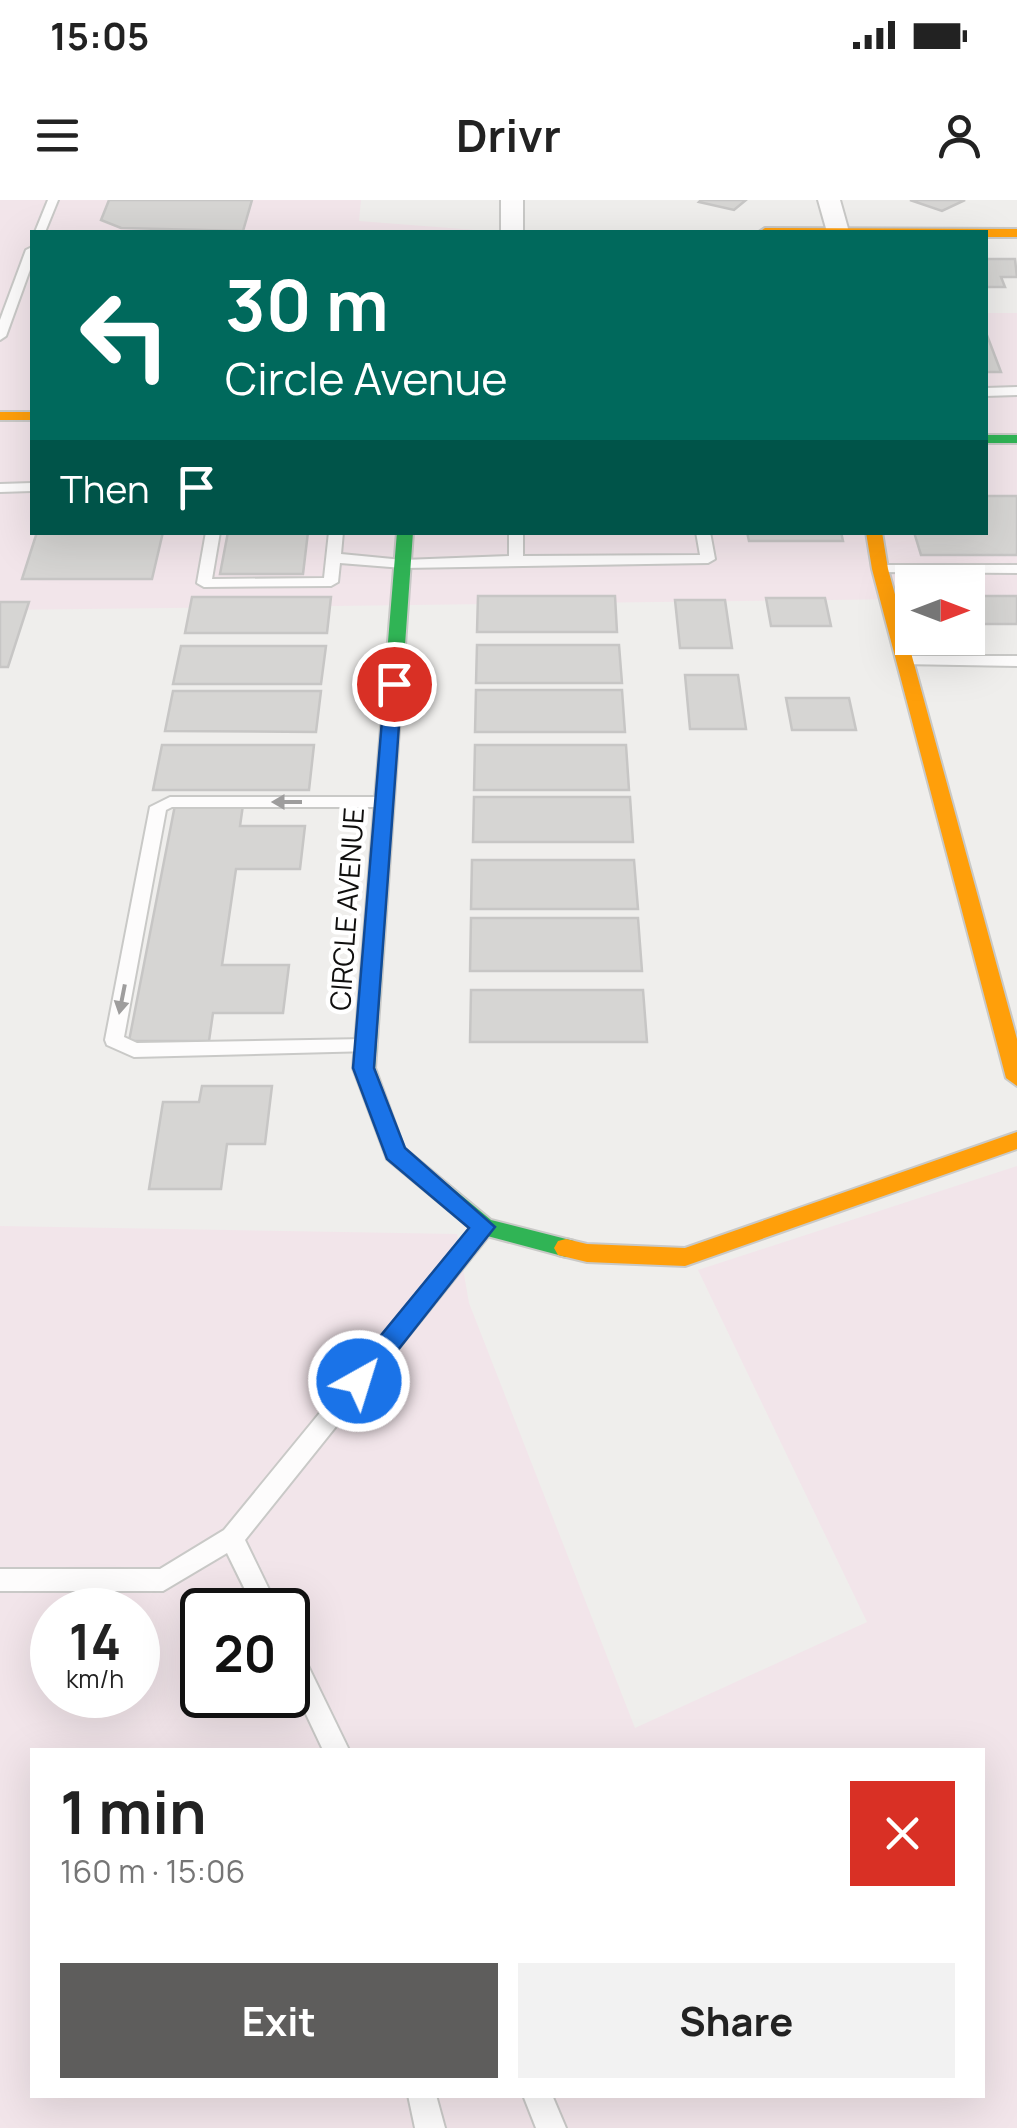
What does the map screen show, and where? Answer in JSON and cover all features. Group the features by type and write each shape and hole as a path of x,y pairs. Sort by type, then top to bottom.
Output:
{"street":[{"path":"512,200 512,230"},
{"path":"829,200 837,230"},
{"path":"988,232 1017,232"},
{"path":"0,416 30,416"},
{"path":"988,417 1016,431"},
{"path":"988,438 1016,431"},
{"name":"CIRCLE AVENUE","path":"405,535 364,1068 395,1153 484,1227 587,1253 684,1256 1017,1140"},
{"path":"874,535 880,568 1017,1078"}],"lane":[{"path":"41,230 53,200"},
{"path":"0,336 30,255"},
{"path":"988,392 1017,392"},
{"path":"0,488 30,488"},
{"path":"212,535 204,583 331,582 336,535"},
{"path":"516,535 516,560"},
{"path":"333,558 403,564 708,559 704,535"},
{"path":"880,568 1017,568"},
{"path":"905,661 1017,661"},
{"path":"365,1046 134,1050 114,1040 158,807 170,802 384,802"},
{"path":"0,1580 163,1580 232,1538 484,1227"},
{"path":"232,1538 256,1588"},
{"path":"310,1697 335,1748"},
{"path":"423,2098 430,2128"},
{"path":"538,2098 550,2128"}],"shaded area":[{"path":"0,200 361,200 359,221 475,230 30,230 30,535 988,535 988,313 1017,313 1017,598 985,598 985,565 895,565 895,599 0,610"},
{"path":"1017,1166 1017,2128 0,2128 0,1226 457,1234 469,1303 635,1728 867,1622 698,1270"}],"building":[{"path":"109,200 252,200 243,230 121,228 101,220"},
{"path":"701,200 746,200 734,210"},
{"path":"910,200 965,200 942,211"},
{"path":"988,259 1015,259 1017,277 1001,277 1005,287 988,287"},
{"path":"988,338 1001,372 988,372"},
{"path":"988,496 1017,496 1017,555 921,555 915,535 988,535"},
{"path":"36,535 162,535 152,579 22,579"},
{"path":"227,535 308,535 303,574 220,574"},
{"path":"748,535 842,535 843,541 749,541"},
{"path":"478,596 615,596 617,632 477,632"},
{"path":"985,596 1017,596 1017,624 985,624"},
{"path":"192,597 331,597 327,633 185,633"},
{"path":"766,598 825,598 831,626 771,626"},
{"path":"675,600 725,600 732,648 680,648"},
{"path":"0,602 29,602 8,667 0,667"},
{"path":"477,645 619,645 622,683 476,683"},
{"path":"181,646 326,646 321,684 173,684"},
{"path":"685,675 738,675 746,729 690,729"},
{"path":"476,690 622,690 625,732 475,732"},
{"path":"173,691 321,691 316,732 165,731"},
{"path":"786,698 849,698 856,730 792,730"},
{"path":"162,745 314,745 309,790 153,790"},
{"path":"475,745 626,745 629,790 474,790"},
{"path":"474,797 630,797 633,842 473,842"},
{"path":"175,805 243,805 240,826 305,826 300,869 236,869 222,965 289,965 283,1013 213,1013 209,1041 129,1041"},
{"path":"472,860 634,860 638,909 471,909"},
{"path":"471,918 638,918 642,971 470,971"},
{"path":"471,990 643,990 647,1042 470,1042"},
{"path":"202,1086 272,1086 265,1144 227,1144 221,1189 149,1189 163,1102 199,1102"}],"traffic: fast":[{"path":"988,439 1017,439"},
{"path":"405,535 364,1068 395,1153 484,1227 566,1248"}],"traffic: slow":[{"path":"988,233 1017,233"},
{"path":"0,416 30,416"},
{"path":"874,535 880,569 1017,1078"},
{"path":"566,1248 587,1253 685,1257 1017,1140"}],"route":[{"path":"359,1381 484,1227 395,1153 364,1068 394,684"}]}
